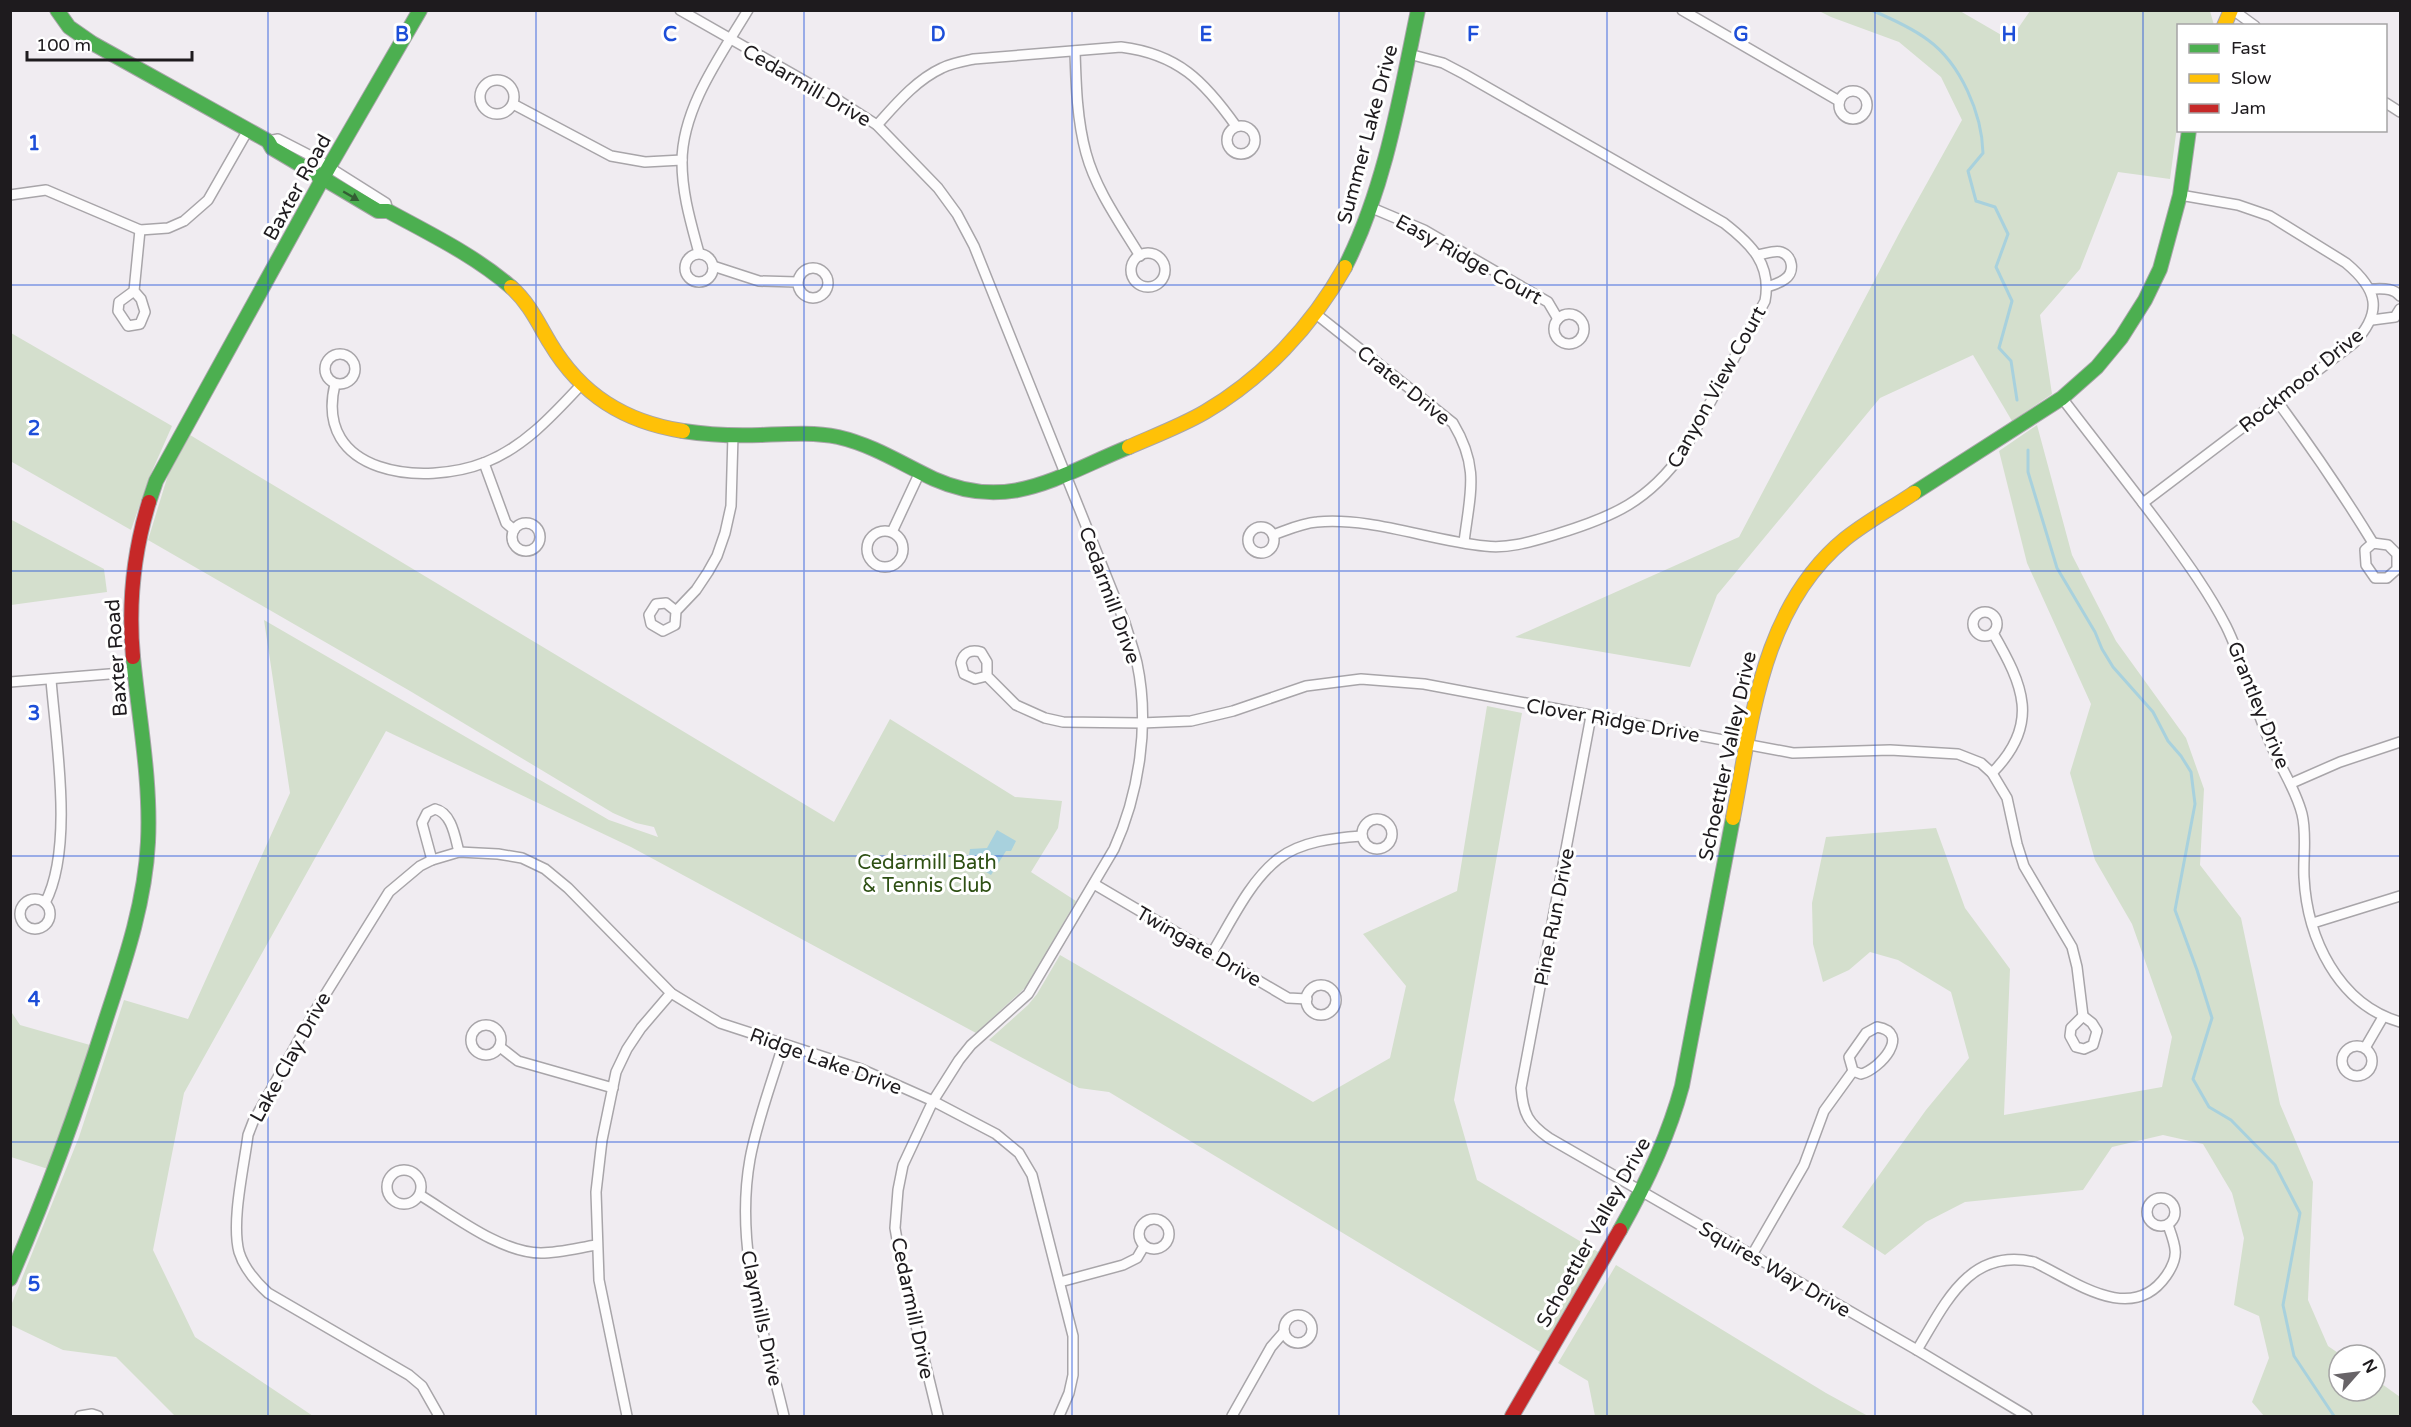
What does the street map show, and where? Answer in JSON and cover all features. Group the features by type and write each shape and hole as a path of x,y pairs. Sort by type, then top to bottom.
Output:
{"street":[{"name":"Summer Lake Drive","path":"57,10 69,27 92,43 268,141 272,148 326,173 378,211 388,211 486,267 515,290 534,314 551,344 581,385 612,408 634,419 666,429 733,435 802,433 838,437 862,444 920,472 971,491 996,494 1019,491 1065,473 1167,431 1204,412 1232,394 1258,372 1316,314 1342,272 1372,208 1418,10"},
{"name":"Baxter Road","path":"10,1279 54,1174 88,1075 118,982 145,881 148,840 147,787 134,672 130,608 131,585 143,522 156,482 326,173 420,10"},
{"name":"Cedarmill Drive","path":"680,10 877,124 938,188 957,214 974,246 1065,473 1125,623 1137,664 1141,749 1131,803 1124,826 1094,884 1028,994 971,1045 933,1101 903,1165 898,1190 895,1228 902,1268 938,1416"},
{"path":"699,254 687,205 682,160 688,126 696,103 748,10"},
{"path":"1682,10 1839,101"},
{"path":"2225,24 2232,10 2253,24"},
{"path":"877,124 907,93 942,68 974,59 1121,47 1143,49 1191,74 1214,95 1236,126"},
{"path":"1075,51 1077,90 1086,153 1095,178 1140,256"},
{"name":"Canyon View Court","path":"1273,535 1306,524 1330,521 1485,546 1514,546 1595,522 1634,503 1671,469 1684,451 1765,302 1767,287 1757,255 1748,242 1713,217 1464,74 1443,63 1409,54"},
{"path":"513,104 611,156 645,162 682,160"},
{"path":"2387,104 2400,112"},
{"path":"10,195 46,190 140,230 168,228 197,212 208,200 248,130"},
{"name":"Schoettler Valley Drive","path":"1512,1416 1641,1193 1663,1149 1682,1086 1756,694 1770,647 1790,607 1813,570 1845,539 2062,399 2097,367 2121,338 2145,300 2160,269 2180,195 2189,132"},
{"path":"2180,195 2238,206 2270,216 2346,263 2370,289 2396,291 2400,296"},
{"name":"Easy Ridge Court","path":"1372,208 1424,230 1548,302 1558,319"},
{"path":"134,291 140,230"},
{"path":"1757,255 1779,252 1789,257 1791,262 1792,270 1786,279 1767,287"},
{"path":"699,254 709,258 713,266 711,276 699,282 689,278 685,269 687,261 699,254"},
{"path":"713,266 759,281 797,282"},
{"name":"Rockmoor Drive","path":"2143,503 2354,343 2372,320 2374,297 2370,289"},
{"path":"2372,320 2395,317 2400,309"},
{"name":"Crater Drive","path":"1316,314 1453,423 1462,438 1472,471 1472,488 1464,542"},
{"path":"335,384 332,414 342,441 353,453 373,466 392,472 424,474 448,472 484,463 526,438 549,419 581,385"},
{"name":"Grantley Drive","path":"2062,399 2189,566 2225,625 2272,748 2292,783 2303,817 2304,878 2307,904 2319,946 2340,981 2364,1004 2383,1017 2400,1022"},
{"path":"2277,401 2332,478 2367,530 2373,543"},
{"path":"676,611 696,590 708,572 717,556 725,533 731,506 733,435"},
{"path":"484,463 506,523 514,530"},
{"path":"891,532 920,472"},
{"path":"880,531 891,532 897,535 902,543 902,556 891,566 878,566 868,557 868,541 880,531"},
{"path":"1992,773 2007,758 2017,740 2022,701 2014,669 1993,633"},
{"path":"10,682 134,672"},
{"name":"Clover Ridge Drive","path":"987,676 1016,705 1045,718 1063,722 1141,723 1210,718 1306,686 1361,678 1424,684 1747,745 1803,753 1890,750 1958,754 1981,763 1992,773 2007,798 2024,866 2072,947 2083,1016"},
{"path":"45,903 51,891 56,868 61,821 51,680"},
{"name":"Pine Run Drive","path":"1527,1118 1522,1103 1521,1088 1591,716"},
{"path":"2292,783 2340,762 2400,742"},
{"path":"437,858 422,823 427,813 435,810 444,812 448,819 459,852"},
{"path":"1212,953 1250,893 1279,859 1296,849 1317,842 1362,836"},
{"name":"Ridge Lake Drive","path":"437,858 459,852 498,854 522,858 545,869 568,888 671,993 720,1023 861,1069 933,1101 996,1134 1019,1153 1032,1174 1072,1336 1075,1356 1069,1393 1059,1416"},
{"name":"Lake Clay Drive","path":"437,858 404,877 376,909 315,1011 253,1122 248,1135 237,1219 237,1237 239,1252 247,1268 256,1282 268,1293 409,1375 422,1386 439,1416"},
{"name":"Twingate Drive","path":"1094,884 1288,998 1307,999"},
{"path":"2313,923 2400,896"},
{"path":"627,1416 606,1325 596,1245 596,1192 602,1140 616,1072 641,1028 671,993"},
{"path":"2365,1048 2383,1017"},
{"path":"1877,1027 1889,1030 1892,1035 1892,1045 1878,1064 1861,1074 1853,1071 1849,1057 1866,1033 1877,1027"},
{"name":"Claymills Drive","path":"783,1045 750,1158 744,1221 753,1291 784,1416"},
{"path":"500,1047 518,1061 613,1088"},
{"path":"1752,1255 1804,1165 1824,1111 1853,1071"},
{"name":"Squires Way Drive","path":"1527,1118 1549,1138 1641,1193 1917,1350 2027,1416"},
{"path":"420,1195 479,1231 527,1251 542,1253 596,1245"},
{"path":"1917,1350 1953,1292 1976,1270 1997,1261 2022,1259 2034,1262 2105,1297 2131,1299 2143,1296 2164,1280 2176,1257 2176,1245 2168,1225"},
{"path":"1060,1282 1123,1265 1137,1258 1144,1246"},
{"path":"1232,1416 1271,1347 1284,1332"},
{"path":"80,1416 92,1414 98,1416"}],"green space":[{"path":"1819,11 1960,11 2010,40 2030,11 2210,11 2214,24 2177,24 2177,126 2170,179 2118,172 2080,269 2040,315 2052,394 2012,421 1973,355 1880,398 1717,595 1690,667 1515,637 1739,537 1902,228 1962,120 1941,77 1899,42"},
{"path":"11,333 172,426 149,478 131,530 12,462 11,465"},
{"path":"2037,425 2072,555 2116,641 2186,738 2204,789 2200,865 2241,918 2280,1104 2313,1182 2308,1300 2327,1344 2327,1403 2387,1403 2387,1388 2400,1397 2400,1416 2264,1416 2252,1402 2269,1358 2259,1316 2234,1305 2244,1238 2232,1193 2203,1144 2163,1135 2112,1147 2083,1190 1965,1202 1926,1222 1885,1255 1842,1227 1926,1110 1969,1058 1951,992 1898,960 1870,952 1849,970 1823,982 1813,944 1812,903 1826,837 1936,828 1965,908 2010,969 2004,1115 2162,1087 2172,1037 2132,924 2095,860 2070,773 2091,704 2027,563 1999,451"},
{"name":"Cedarmill Bath & Tennis Club","path":"190,435 834,822 890,719 1015,797 1062,801 1058,828 1031,872 1076,901 1027,986 976,1033 631,847 386,731 184,1093 153,1250 195,1337 313,1416 175,1416 116,1357 63,1350 11,1325 10,1308 79,1137 124,1000 188,1019 290,793 264,620 609,820 658,837 654,827 636,823 613,813 410,691 148,540 168,475"},
{"path":"10,519 104,569 107,592 11,605"},
{"path":"1487,706 1522,713 1454,1100 1477,1180 1600,1253 1540,1352 1109,1092 1079,1088 989,1040 1028,1005 1060,955 1313,1102 1390,1058 1406,986 1363,934 1457,891"},
{"path":"10,1010 20,1025 90,1045 48,1169 11,1157"},
{"path":"1616,1265 1826,1393 1868,1416 1595,1416 1588,1381 1558,1363"}],"water":[{"path":"997,830 1016,841 1011,851 1006,851 991,875 968,861 970,849 987,848"}],"waterway":[{"path":"1871,10 1915,31 1940,50 1960,76 1974,106 1979,122 1983,153 1968,171 1976,201 1995,207 2008,234 1996,267 2012,301 1999,348 2011,361 2017,400"},
{"path":"2028,450 2028,472 2057,568 2113,667 2153,712 2168,741 2191,772 2195,804 2175,910 2212,1018 2193,1079 2209,1107 2231,1120 2275,1165 2300,1213 2283,1305 2294,1356 2334,1416"}],"traffic: fast":[{"path":"57,10 69,27 92,43 268,141 272,148 378,211 388,211 451,246 497,275 511,287"},
{"path":"149,502 156,481 329,167 420,10"},
{"path":"1345,267 1359,237 1381,174 1398,109 1418,10"},
{"path":"1914,493 2062,398 2097,367 2121,338 2145,300 2160,269 2180,195 2189,132"},
{"path":"683,431 722,435 829,435 851,440 934,479 961,489 987,492 1011,491 1034,486 1129,447"},
{"path":"10,1279 49,1183 84,1085 127,954 143,887 148,842 148,796 133,657"},
{"path":"1620,1230 1656,1160 1682,1086 1733,818"}],"traffic: slow":[{"path":"2225,24 2231,10"},
{"path":"1129,447 1196,417 1247,383 1266,367 1301,330 1332,289 1345,267"},
{"path":"511,287 528,306 562,361 590,391 606,403 642,421 683,431"},
{"path":"1733,818 1755,704 1765,667 1778,631 1795,597 1817,566 1845,539 1914,493"}],"traffic: jam":[{"path":"133,657 131,617 133,579 139,541 149,502"},
{"path":"1512,1416 1620,1230"}]}
